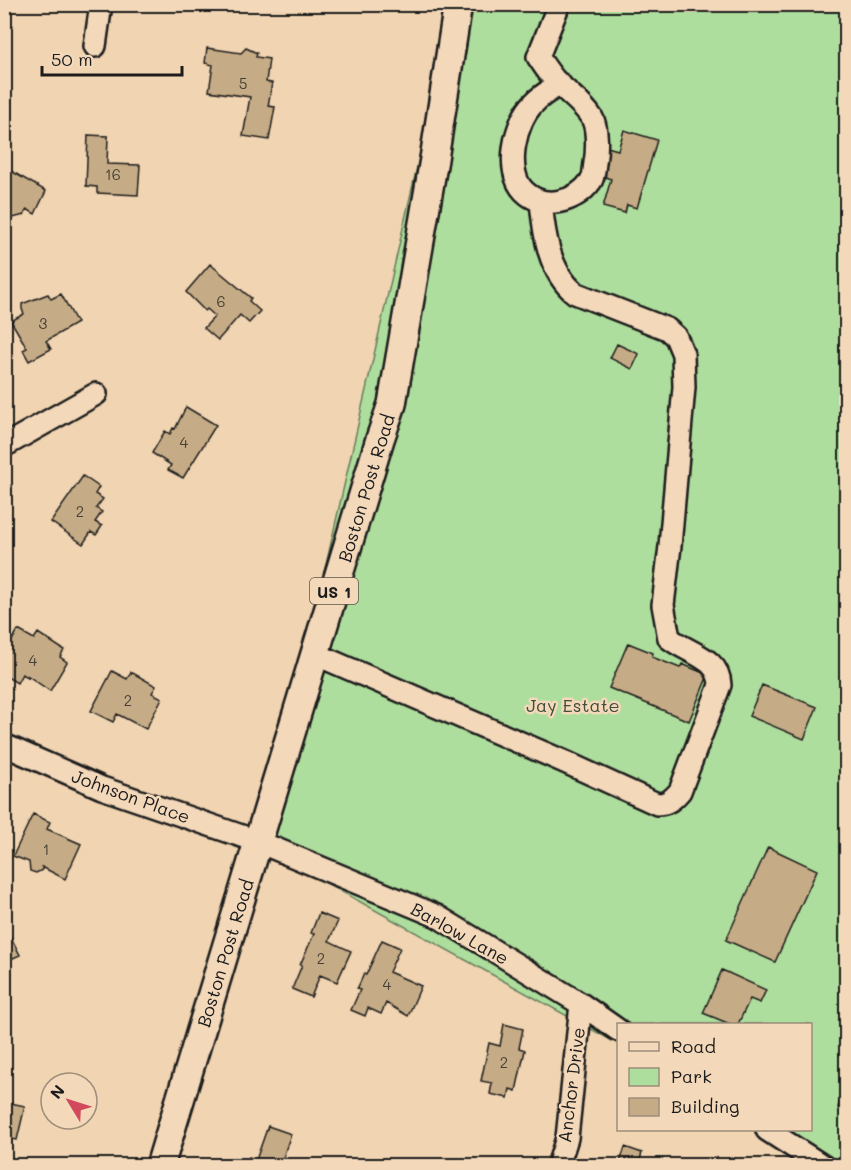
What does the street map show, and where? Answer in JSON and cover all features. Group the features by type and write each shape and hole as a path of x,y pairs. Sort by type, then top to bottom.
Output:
{"main road":[{"name":"Boston Post Road","path":"160,1166 392,404 458,4"}],"street":[{"path":"95,46 101,4"},
{"path":"559,4 538,57 594,120 597,150 593,180 579,193 563,202 541,202 523,191 514,174 514,148 518,127 533,103 560,84"},
{"path":"315,654 657,804 671,801 680,791 720,686 720,677 715,666 681,648 669,638 663,605 684,387 683,354 676,337 667,329 575,293 567,286 558,275 552,258 541,202"},
{"path":"4,446 96,394"},
{"name":"Johnson Place","path":"4,745 102,788 259,842"},
{"name":"Barlow Lane","path":"259,842 437,916 581,1004 617,1029"},
{"name":"Anchor Drive","path":"558,1166 567,1138 581,1004"},
{"path":"768,1131 823,1166"}],"green space":[{"name":"Jay Estate","path":"454,5 846,5 846,1165 840,1165 777,1131 812,1131 812,1023 617,1023 617,1043 241,836 259,842 274,792"}],"building":[{"path":"207,48 241,53 246,48 257,53 256,57 269,59 266,82 272,83 268,106 275,107 269,140 243,136 250,97 209,91 213,65 205,63"},
{"path":"624,130 657,140 637,208 627,205 625,213 603,207 611,179 599,175 607,147 618,150"},
{"path":"88,135 108,136 107,164 140,165 138,195 97,193 97,187 86,186"},
{"path":"4,167 46,191 35,214 27,209 24,215 13,218 9,215 4,216"},
{"path":"210,264 251,298 249,301 260,311 249,323 240,315 218,340 204,328 215,316 207,309 205,311 186,292"},
{"path":"48,294 51,299 61,294 77,323 46,341 51,349 29,361 23,350 27,348 11,321 24,314 22,304"},
{"path":"617,344 639,354 632,369 610,358"},
{"path":"186,407 216,425 183,478 168,470 171,465 152,453 165,431 170,434 173,428 175,429"},
{"path":"83,476 99,487 95,494 103,499 96,508 102,512 95,522 102,526 96,535 91,532 83,544 51,522"},
{"path":"18,630 34,639 38,633 64,650 60,657 67,662 50,691 28,676 22,674 17,683 4,675 4,654"},
{"path":"628,643 653,653 652,657 680,668 682,664 708,675 689,721 609,688"},
{"path":"112,671 127,679 131,672 156,686 152,693 162,698 146,729 117,714 113,722 91,711"},
{"path":"762,685 817,707 804,739 749,716"},
{"path":"33,814 50,822 47,829 81,844 65,879 42,867 42,870 36,873 30,871 29,862 13,856"},
{"path":"768,847 817,870 775,962 726,940"},
{"path":"319,913 338,921 329,941 351,951 337,982 320,975 311,997 292,989 314,934 311,933"},
{"path":"4,924 20,955 4,962"},
{"path":"382,940 400,948 389,972 421,986 408,1016 386,1003 381,1014 368,1008 365,1016 351,1010 360,990 357,989"},
{"path":"722,970 766,990 760,1003 750,999 738,1023 728,1023 703,1013"},
{"path":"504,1024 523,1029 519,1048 525,1050 516,1091 510,1089 508,1098 490,1094 492,1083 481,1081 489,1043 500,1046"},
{"path":"844,1084 846,1085 846,1110 838,1108"},
{"path":"6,1102 25,1106 17,1140 4,1138"},
{"path":"268,1126 291,1134 280,1166 246,1166 249,1157 256,1160"},
{"path":"625,1147 642,1153 638,1166 619,1166"}]}
